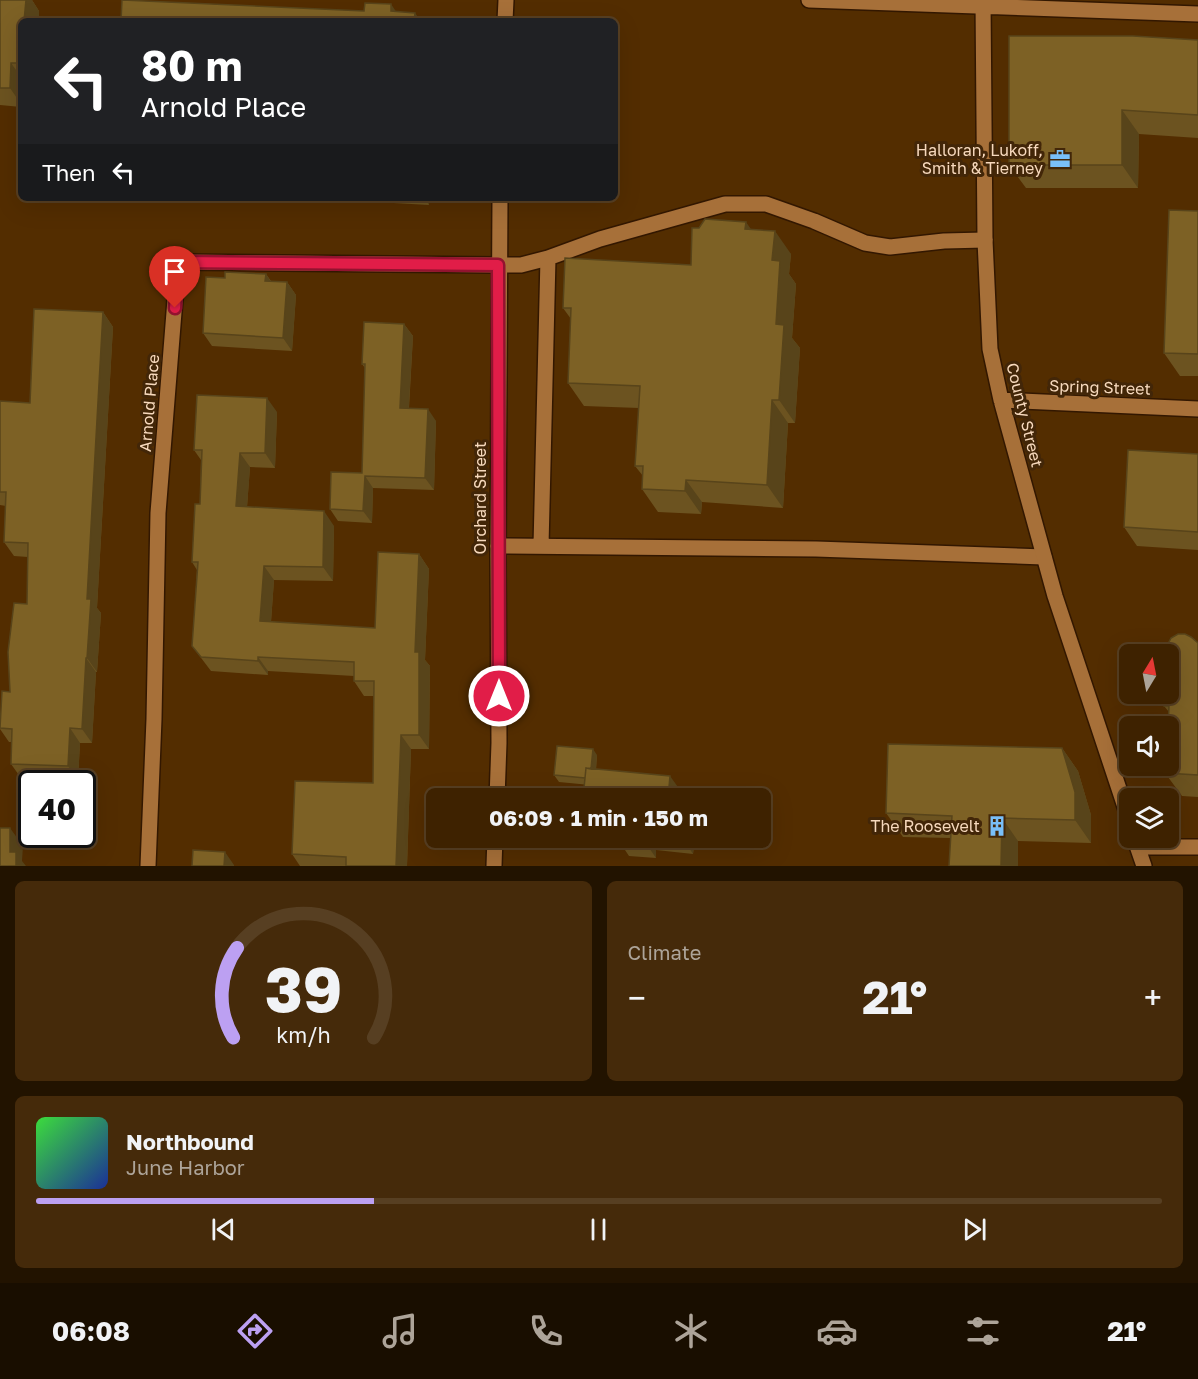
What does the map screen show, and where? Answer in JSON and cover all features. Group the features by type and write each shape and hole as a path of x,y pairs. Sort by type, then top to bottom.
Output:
{"street":[{"path":"505,18 506,0"},
{"path":"809,0 983,4 1198,14"},
{"name":"County Street","path":"983,4 985,240 990,349 1000,400 1044,557 1119,788"},
{"name":"Orchard Street","path":"497,788 500,201"},
{"path":"498,265 521,265 548,258 600,239 725,204 766,204 865,243 890,247 985,240"},
{"path":"541,546 548,258"},
{"name":"Arnold Place","path":"148,866 154,719 158,513 178,262 498,265"},
{"name":"Spring Street","path":"1000,400 1198,409"},
{"path":"498,546 816,549 1044,557"},
{"path":"1179,846 1198,848"},
{"path":"494,866 495,848"},
{"path":"1138,848 1144,866"}],"building":[{"path":"0,0 26,0 24,18 18,18 18,63 11,63 10,88 0,88"},
{"path":"122,0 364,11 365,3 391,4 391,11 415,13 414,18 121,18"},
{"path":"1009,36 1133,36 1198,40 1198,115 1122,110 1122,165 1009,165"},
{"path":"1169,210 1198,211 1198,354 1164,353"},
{"path":"705,219 746,222 745,229 775,231 772,260 780,261 776,324 784,325 779,400 772,400 767,485 686,480 685,491 642,489 643,466 635,466 640,386 568,383 571,308 563,308 565,258 691,265 692,228 699,228"},
{"path":"225,272 266,274 265,281 287,282 283,338 203,333 206,277 225,278"},
{"path":"34,309 103,312 87,599 91,599 82,729 70,728 68,766 11,764 12,729 0,728 2,691 10,692 8,652 14,603 27,604 28,543 4,542 6,492 0,492 0,401 30,403"},
{"path":"364,322 404,324 400,408 428,409 425,478 365,476 363,511 330,509 331,472 362,473"},
{"path":"197,395 267,398 265,453 240,453 236,506 324,511 323,567 264,566 260,621 375,628 378,552 419,554 415,652 419,652 419,735 401,735 396,866 346,866 346,857 292,854 295,781 373,783 374,681 354,681 354,662 258,657 258,661 201,657 192,646 198,562 192,562 195,504 200,504 202,450 194,450"},
{"path":"1128,450 1198,454 1198,532 1124,527"},
{"path":"1178,634 1185,634 1198,643 1198,775 1179,774 1179,716 1168,716 1169,706 1164,706 1164,704 1179,704 1179,644 1168,644 1171,638"},
{"name":"The Roosevelt","path":"888,744 1062,748 1075,792 1075,820 1002,818 1001,866 949,866 952,816 886,813"},
{"path":"557,746 593,749 591,769 586,768 585,778 554,775"},
{"path":"586,768 670,776 669,788 584,788"},
{"path":"0,828 10,828 10,852 16,852 16,866 0,866"},
{"path":"193,850 225,852 224,866 192,866"}],"place":[{"name":"Halloran, Lukoff, Smith & Tierney","path":"1060,159"},
{"name":"The Roosevelt","path":"997,826"}],"route":[{"path":"175,308 178,262 498,265 499,696"}]}
